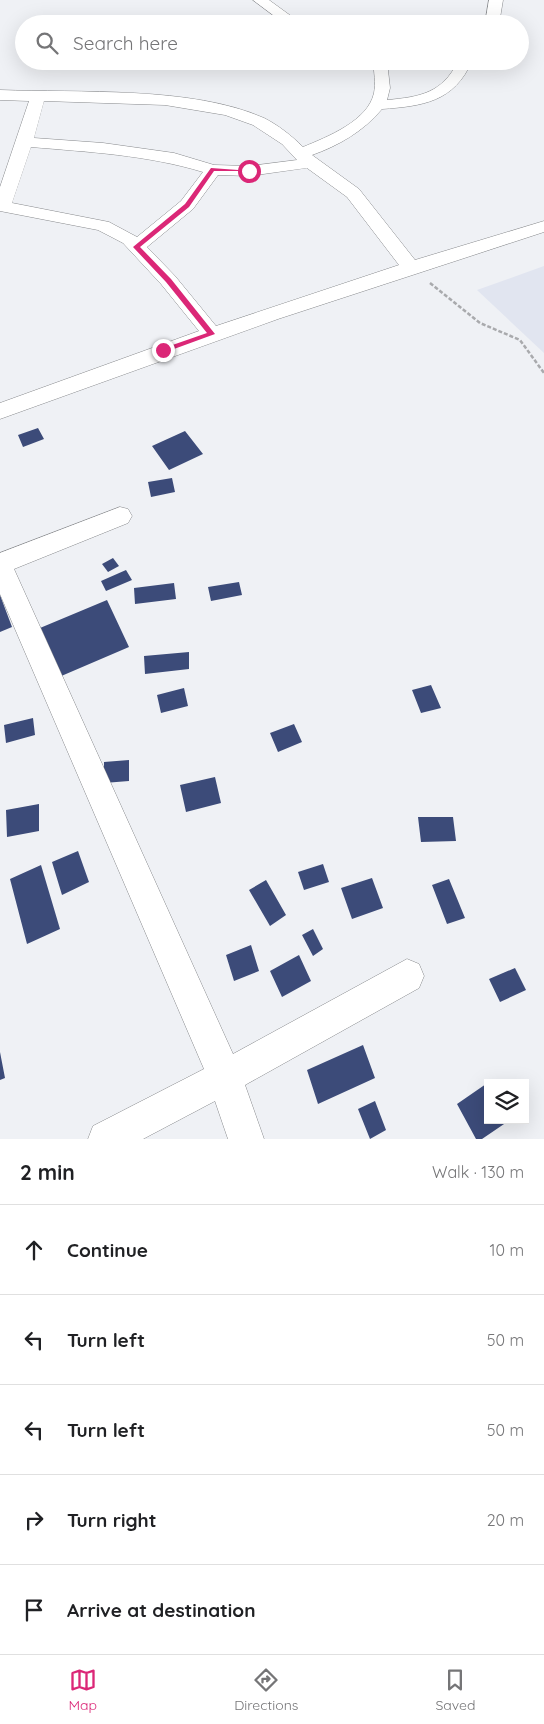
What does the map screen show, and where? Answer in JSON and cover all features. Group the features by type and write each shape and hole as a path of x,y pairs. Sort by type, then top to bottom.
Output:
{"street":[{"path":"260,0 282,15"},
{"path":"494,15 496,0"},
{"path":"24,142 112,149 174,158 213,170 249,171 305,158 319,147 366,118 378,105 383,88 381,70"},
{"path":"378,105 426,99 445,90 456,79 460,70"},
{"path":"0,95 165,100 228,111 259,122 288,141 305,158 353,193 410,266"},
{"path":"38,96 1,206 103,226 129,239 168,280 212,334"},
{"path":"136,247 187,205 213,170"},
{"path":"0,411 212,334 410,266 544,226"},
{"path":"120,516 0,564 225,1077 246,1139"},
{"path":"106,1139 225,1077 407,976"}],"path":[{"path":"410,266 480,323 520,340 544,373"}],"shaded area":[{"path":"544,266 544,353 477,290"}],"building":[{"path":"38,428 44,439 23,447 18,435"},
{"path":"185,431 203,454 169,470 152,446"},
{"path":"172,478 175,492 151,497 148,482"},
{"path":"113,558 119,566 108,572 102,564"},
{"path":"126,570 132,580 106,591 101,581"},
{"path":"239,582 242,595 211,601 208,587"},
{"path":"174,583 176,599 135,604 134,588"},
{"path":"0,595 12,627 0,632"},
{"path":"107,600 129,647 59,677 40,628"},
{"path":"189,652 189,669 145,674 144,656"},
{"path":"431,685 441,708 421,713 412,690"},
{"path":"184,688 188,706 161,713 157,695"},
{"path":"33,718 35,735 6,743 4,725"},
{"path":"294,724 302,742 278,752 270,733"},
{"path":"129,760 129,781 104,783 104,762"},
{"path":"215,777 221,803 186,812 180,785"},
{"path":"39,804 39,831 7,837 6,810"},
{"path":"418,817 453,817 456,841 421,842"},
{"path":"78,851 89,882 62,895 52,862"},
{"path":"323,864 329,882 304,890 298,872"},
{"path":"41,865 60,929 27,944 10,879"},
{"path":"372,878 383,908 352,919 341,888"},
{"path":"449,879 465,918 447,924 432,885"},
{"path":"266,880 286,915 270,926 249,890"},
{"path":"313,929 323,949 313,956 302,935"},
{"path":"251,945 259,971 234,981 226,955"},
{"path":"299,955 311,981 282,997 270,971"},
{"path":"515,968 526,990 500,1002 489,979"},
{"path":"363,1045 375,1078 318,1104 307,1070"},
{"path":"0,1052 5,1078 0,1080"},
{"path":"484,1085 484,1124 504,1124 482,1139 476,1139 457,1104"},
{"path":"375,1101 386,1130 370,1139 358,1109"}],"route":[{"path":"163,350 212,334 168,280 136,247 187,205 213,170 249,171"}]}
